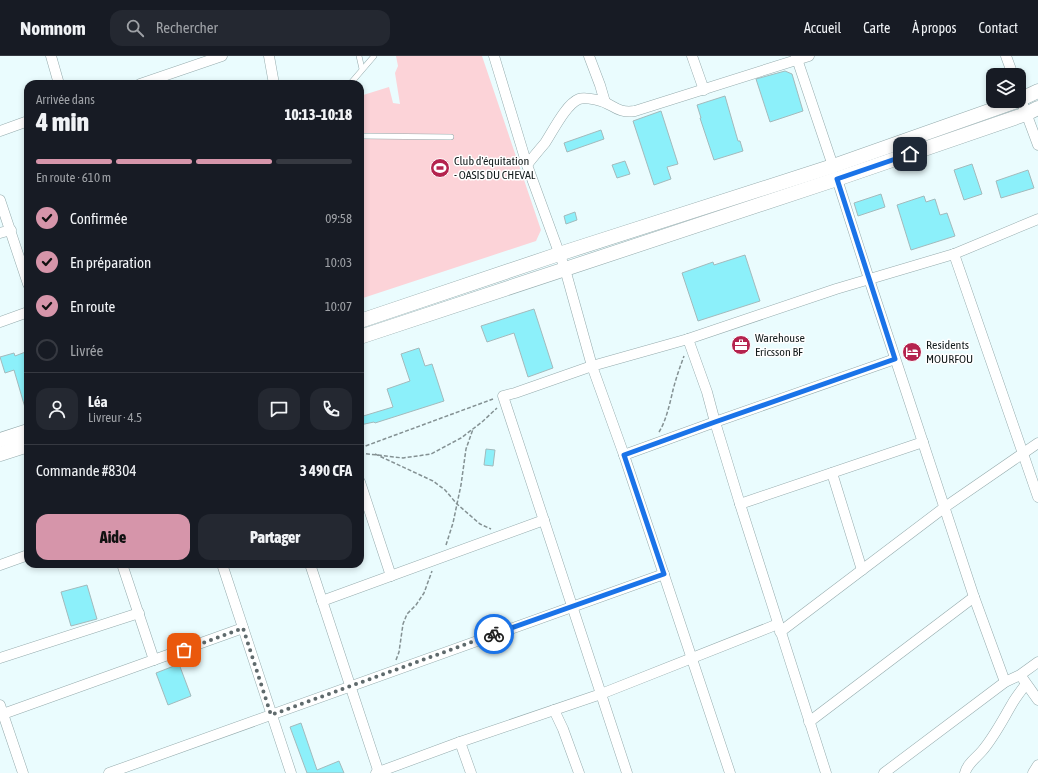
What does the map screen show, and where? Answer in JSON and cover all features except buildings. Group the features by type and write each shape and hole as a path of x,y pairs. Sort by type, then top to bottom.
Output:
{"street":[{"path":"51,56 58,80"},
{"path":"162,80 222,56"},
{"path":"269,56 273,80"},
{"path":"494,56 528,165 565,269 592,366 624,455 730,773"},
{"path":"590,56 605,102"},
{"path":"692,56 704,90"},
{"path":"528,165 545,142 555,125 570,106 579,100 586,98 597,100 605,102 620,111 635,111 704,90 796,58 809,56"},
{"path":"1006,56 1010,68"},
{"path":"796,58 835,172 974,597 1005,682"},
{"path":"1026,96 1038,91"},
{"path":"364,337 565,269 835,172 996,108"},
{"path":"364,320 559,254 835,172 1032,111 1038,145"},
{"path":"0,131 24,122"},
{"path":"0,200 24,271"},
{"path":"627,773 504,398 592,366 690,343 816,295 954,254 1038,219"},
{"path":"0,233 11,230"},
{"path":"954,254 1038,498"},
{"path":"0,322 24,313"},
{"path":"690,343 707,392 740,504 826,773"},
{"path":"624,455 895,359"},
{"path":"0,440 24,432"},
{"path":"740,504 923,442"},
{"path":"311,568 378,773 460,742 601,694 692,657 779,628 862,570 945,507 1023,454 1038,442"},
{"path":"0,454 24,446"},
{"path":"832,472 862,570"},
{"path":"364,494 391,576"},
{"path":"322,601 544,520"},
{"path":"0,565 24,556"},
{"path":"123,568 154,660"},
{"path":"223,568 291,773"},
{"path":"109,773 664,574"},
{"path":"809,722 974,597"},
{"path":"0,658 139,613"},
{"path":"23,773 2,709 154,660 243,628"},
{"path":"884,773 898,769 1005,682 1020,675 1038,662"},
{"path":"1020,675 1038,700"},
{"path":"965,773 966,768 982,751 994,735 1012,704 1026,684"},
{"path":"554,710 563,729 579,773"},
{"path":"460,742 470,773"},
{"path":"1034,773 1038,765"}],"lane":[{"path":"359,56 362,69"},
{"path":"353,80 374,56"},
{"path":"364,136 451,137"}],"path":[{"path":"649,446 661,429 684,356 690,343"},
{"path":"364,447 504,398"},
{"path":"364,453 403,458 431,454 461,438 482,422 504,398"},
{"path":"373,454 434,481 480,524 506,534"}],"shaded area":[{"name":"Club d'équitation - OASIS DU CHEVAL","path":"396,56 482,56 541,230 536,241 364,298 364,95 389,87 393,103 400,104 395,73 398,66"}],"way so far":[{"path":"184,650 243,628 271,715 494,634"}],"place":[{"name":"Club d'équitation - OASIS DU CHEVAL","path":"440,168"},
{"name":"Warehouse Ericsson BF","path":"741,345"},
{"name":"Residents MOURFOU","path":"912,352"}],"route":[{"path":"494,634 664,574 624,455 895,359 837,179 910,154"}]}
